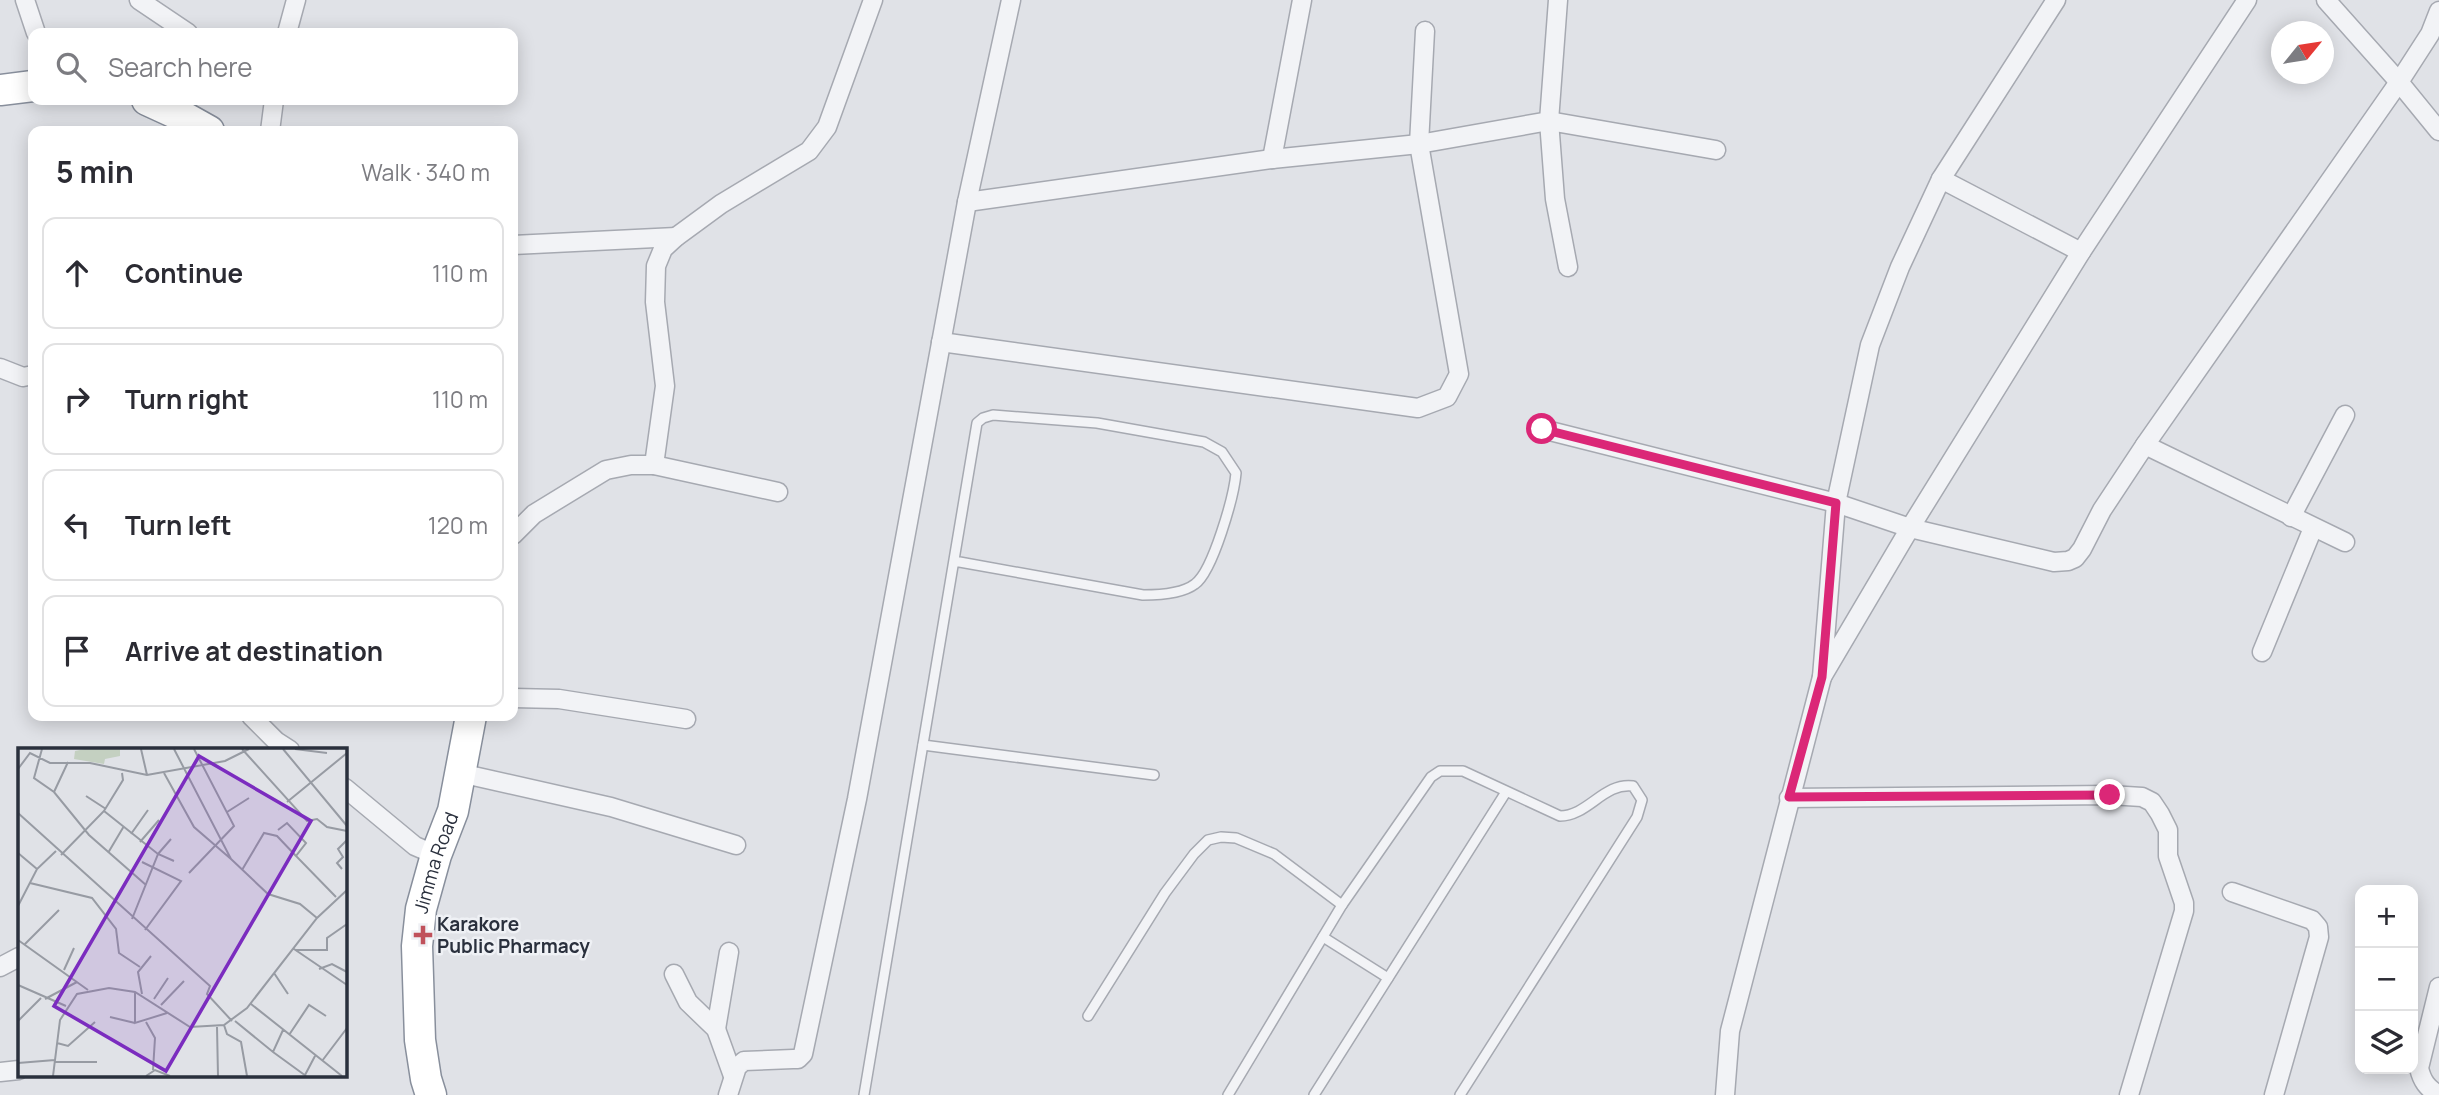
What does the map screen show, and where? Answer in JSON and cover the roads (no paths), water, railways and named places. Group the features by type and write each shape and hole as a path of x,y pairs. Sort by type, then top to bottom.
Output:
{"highway":[{"path":"0,90 28,87"},
{"path":"158,105 200,126"},
{"name":"Jimma Road","path":"431,1095 420,1041 417,946 421,909 436,855 453,811 470,721"}],"street":[{"path":"25,0 34,28"},
{"path":"139,0 181,28"},
{"path":"288,28 296,0"},
{"path":"654,465 665,386 655,302 656,266 663,249 721,205 809,151 827,127 873,0"},
{"path":"729,1095 733,1076 744,1061 798,1059 803,1054 857,799 967,202 1011,0"},
{"path":"1272,159 1302,0"},
{"path":"1558,0 1549,121 1555,199 1567,267"},
{"path":"1725,1095 1730,1031 1822,677 1836,503 1870,345 1900,267 1941,179 2056,0"},
{"path":"1822,677 1910,528 2081,252 2247,0"},
{"path":"2326,0 2439,131"},
{"path":"1542,429 1836,503 1910,528 2054,562 2075,558 2102,510 2145,445 2399,82 2430,34 2439,11"},
{"path":"940,342 1418,408 1447,397 1459,374 1419,144 1425,31"},
{"path":"271,126 273,105"},
{"path":"967,202 1272,159 1419,144 1549,121 1716,150"},
{"path":"1941,179 2081,252"},
{"path":"518,245 676,237"},
{"path":"0,368 23,377 28,376"},
{"path":"2291,517 2345,415"},
{"path":"2145,445 2345,542"},
{"path":"518,530 534,514 606,470 631,465 654,465 778,492"},
{"path":"2262,652 2312,528"},
{"path":"518,698 559,699 686,719"},
{"path":"255,721 278,747"},
{"path":"460,773 611,807 736,845"},
{"path":"346,789 415,846 436,855"},
{"path":"1789,797 2110,795 2142,797 2152,802 2168,830 2168,856 2182,895 2183,911 2129,1095"},
{"path":"2232,892 2312,920 2319,931 2274,1095"},
{"path":"716,1029 729,952"},
{"path":"0,967 18,958"},
{"path":"674,974 688,1002 716,1029 733,1076"},
{"path":"2439,987 2419,1068 2422,1080 2432,1091 2439,1094"},
{"path":"0,1072 18,1070"}],"lane":[{"path":"864,1095 977,423 993,415 1097,423 1204,442 1222,452 1237,473 1234,496 1205,574 1194,585 1162,595 1143,595 954,561"},
{"path":"923,745 1154,775"},
{"path":"1228,1095 1342,905 1432,777 1440,771 1463,771 1560,816 1569,816 1579,811 1612,789 1624,785 1633,786 1642,800 1637,817 1460,1095"},
{"path":"1314,1095 1506,792"},
{"path":"1088,1016 1166,893 1194,854 1208,840 1236,838 1273,854 1342,905"},
{"path":"1323,937 1388,978"}],"place":[{"name":"Karakore Public Pharmacy","path":"423,935"}]}
